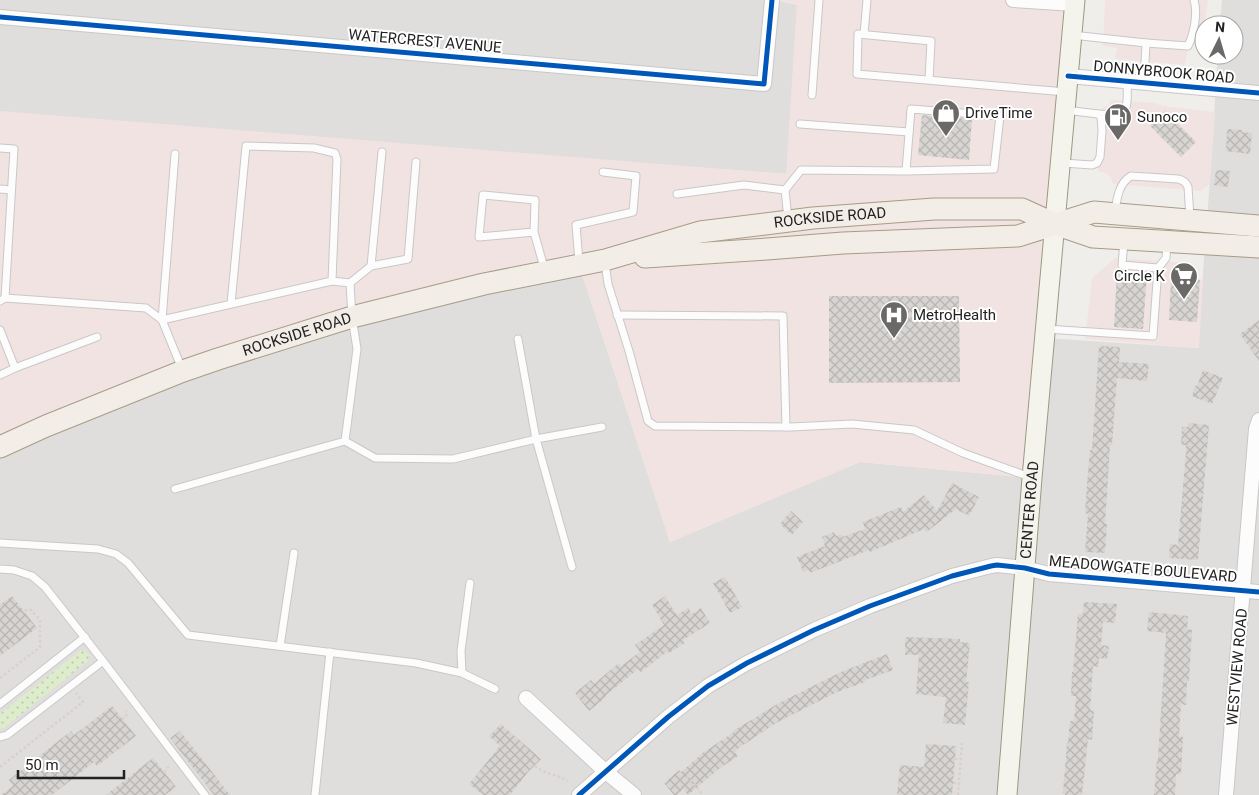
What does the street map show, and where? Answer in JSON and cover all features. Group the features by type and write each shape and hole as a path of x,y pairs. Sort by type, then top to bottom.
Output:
{"main road":[{"name":"CENTER ROAD","path":"1007,795 1032,478 1075,2"},
{"name":"ROCKSIDE ROAD","path":"0,447 46,426 218,358 352,317 484,284 605,260 700,232 813,218 934,209 1022,208 1056,224 1093,237 1259,247"},
{"name":"ROCKSIDE ROAD","path":"605,260 843,243 1018,236 1094,212 1259,226"}],"street":[{"name":"WATERCREST AVENUE","path":"0,17 764,84 772,0"},
{"path":"1013,0 1075,2"},
{"name":"DONNYBROOK ROAD","path":"1066,92 1127,81 1259,93"},
{"name":"WESTVIEW ROAD","path":"1226,795 1256,429 1259,420"},
{"name":"MEADOWGATE BOULEVARD","path":"579,795 668,717 708,686 747,663 814,630 870,606 952,576 997,565 1025,568 1049,574 1259,592"},
{"path":"526,698 606,772 634,795"}],"lane":[{"path":"812,95 819,0"},
{"path":"864,34 867,0"},
{"path":"1071,34 1188,46 1193,36 1196,6 1194,0"},
{"path":"929,80 931,41 858,34 857,74 1066,92 1101,117 1100,157 1097,163 1092,165 1060,163"},
{"path":"1144,82 1146,43"},
{"path":"1098,114 1123,114 1126,109 1127,81"},
{"path":"788,221 785,190 800,170 906,171 994,168 1000,116 911,109 906,171"},
{"path":"800,124 909,132"},
{"path":"231,304 246,146 314,148 335,153 337,159 332,281"},
{"path":"0,148 14,149 9,228 3,267 3,299 146,308 162,320 332,281 350,283 371,266 408,259 416,162"},
{"path":"371,266 382,152"},
{"path":"175,154 162,320 183,371"},
{"path":"579,265 576,225 633,212 636,176 603,172"},
{"path":"1115,214 1122,183 1131,176 1183,180 1188,187 1190,221"},
{"path":"677,194 744,185 785,190"},
{"path":"0,189 11,190"},
{"path":"534,232 479,237 483,195 535,200 534,232 545,271"},
{"path":"0,227 9,228"},
{"path":"1124,238 1122,265 1158,268"},
{"path":"1046,329 1153,336 1158,268 1166,258 1168,241"},
{"path":"605,260 608,284 648,421 655,426 786,427 852,424 914,430 963,453 1032,478"},
{"path":"345,441 357,349 352,317 350,283"},
{"path":"617,315 783,316 786,427"},
{"path":"1,334 16,368"},
{"path":"0,375 97,337"},
{"path":"518,339 536,439 572,567"},
{"path":"175,489 345,441 375,458 453,459 536,439 602,427"},
{"path":"0,542 98,549 116,554 128,563 188,635 416,663 462,673 495,689"},
{"path":"280,646 294,553"},
{"path":"0,569 14,570 32,576 45,587 205,795"},
{"path":"462,673 461,651 470,583"},
{"path":"0,704 85,637"},
{"path":"315,795 330,652"},
{"path":"0,737 7,735 103,661"}],"path":[{"path":"0,678 40,647 40,620 31,610 23,611"},
{"path":"0,767 83,702 70,686"},
{"path":"958,795 962,743"},
{"path":"955,759 961,759"},
{"path":"535,766 540,771 562,777 568,781"},
{"path":"687,776 702,795"},
{"path":"953,783 959,783"}],"shaded area":[{"path":"0,0 776,0 797,5 787,174 0,117"},
{"path":"776,0 1075,0 1032,478 860,462 670,542 579,265 352,317 0,447 0,111 786,174 797,5"},
{"path":"1105,0 1208,0 1206,15 1194,15 1194,38 1189,45 1185,65 1115,59 1117,48 1103,46"},
{"path":"1222,0 1259,0 1259,226 1207,222 1217,65 1244,65 1244,15 1221,15"},
{"path":"1111,100 1154,103 1162,106 1215,112 1210,184 1201,191 1113,184 1111,177 1104,172 1098,172 1098,131 1103,107 1108,106"},
{"path":"1205,243 1259,247 1259,795 0,795 0,447 183,371 579,265 670,542 860,462 1032,478 1045,338 1198,348"},
{"path":"1115,258 1190,263 1191,277 1203,280 1199,348 1085,339 1092,278"}],"green space":[{"path":"80,651 88,653 90,657 88,661 4,728 0,729 0,714"}],"building":[{"path":"1165,111 1196,142 1181,157 1150,126"},
{"name":"DriveTime","path":"922,115 972,119 969,160 918,155"},
{"path":"1227,129 1252,133 1250,154 1226,151"},
{"path":"1216,170 1230,171 1228,187 1214,185"},
{"name":"Circle K","path":"1117,272 1147,274 1143,329 1114,327"},
{"name":"Circle K","path":"1171,278 1200,280 1197,322 1169,320"},
{"name":"MetroHealth","path":"829,296 959,296 960,382 829,383"},
{"path":"1259,320 1259,361 1240,334"},
{"path":"1099,346 1120,347 1119,362 1149,364 1147,381 1117,378 1112,445 1110,445 1105,553 1085,552 1088,514 1085,513 1090,450 1092,450"},
{"path":"1203,370 1223,378 1212,404 1192,396"},
{"path":"1188,423 1209,425 1198,560 1169,558 1170,544 1178,545 1186,452 1186,445 1181,445 1182,427 1188,427"},
{"path":"952,483 979,497 969,516 956,509 924,534 926,532 924,529 870,552 869,550 810,573 809,570 803,572 797,557 825,546 822,537 834,532 836,536 841,534 842,537 865,529 863,522 901,507 903,512 924,495 937,511"},
{"path":"791,511 803,522 792,535 780,524"},
{"path":"725,577 742,607 730,613 713,583"},
{"path":"12,596 37,628 0,656 0,605"},
{"path":"665,596 677,615 688,608 692,614 701,608 710,623 683,640 685,643 669,653 668,651 641,672 638,669 589,711 575,693 591,680 594,684 619,663 621,666 640,652 635,645 664,625 652,605"},
{"path":"1084,602 1117,604 1115,623 1103,622 1101,645 1109,646 1107,659 1099,658 1098,667 1093,666 1090,710 1094,710 1092,740 1088,739 1082,795 1065,795 1063,793 1067,743 1070,721 1074,721 1076,696 1071,696 1072,672 1078,614 1083,614"},
{"path":"1149,612 1188,616 1187,629 1192,630 1186,705 1181,704 1179,736 1183,737 1181,774 1176,774 1175,795 1154,795 1166,633 1147,631"},
{"path":"905,637 960,639 960,642 970,643 966,682 969,682 965,725 943,723 946,697 916,694 919,655 905,655"},
{"path":"887,654 893,670 837,692 776,723 736,750 735,752 738,756 720,768 688,795 683,789 677,795 674,795 664,783 733,731 779,703 841,672"},
{"path":"112,706 136,736 97,766 94,762 52,795 1,795 13,786 9,780 71,731 74,735"},
{"path":"501,724 541,759 510,795 483,795 469,784 500,746 489,736"},
{"path":"180,731 230,795 214,795 170,738"},
{"path":"926,744 956,746 952,795 897,795 900,765 924,767"},
{"path":"153,758 176,787 165,795 106,795"}],"cycle path":[{"path":"0,17 764,84 772,0"},
{"path":"1068,76 1259,93"},
{"path":"579,795 668,717 708,686 747,663 814,630 870,606 952,576 997,565 1025,568 1049,574 1259,592"}],"place":[{"name":"DriveTime","path":"946,137"},
{"name":"Sunoco","path":"1118,141"},
{"name":"Circle K","path":"1184,300"},
{"name":"MetroHealth","path":"894,339"}]}
